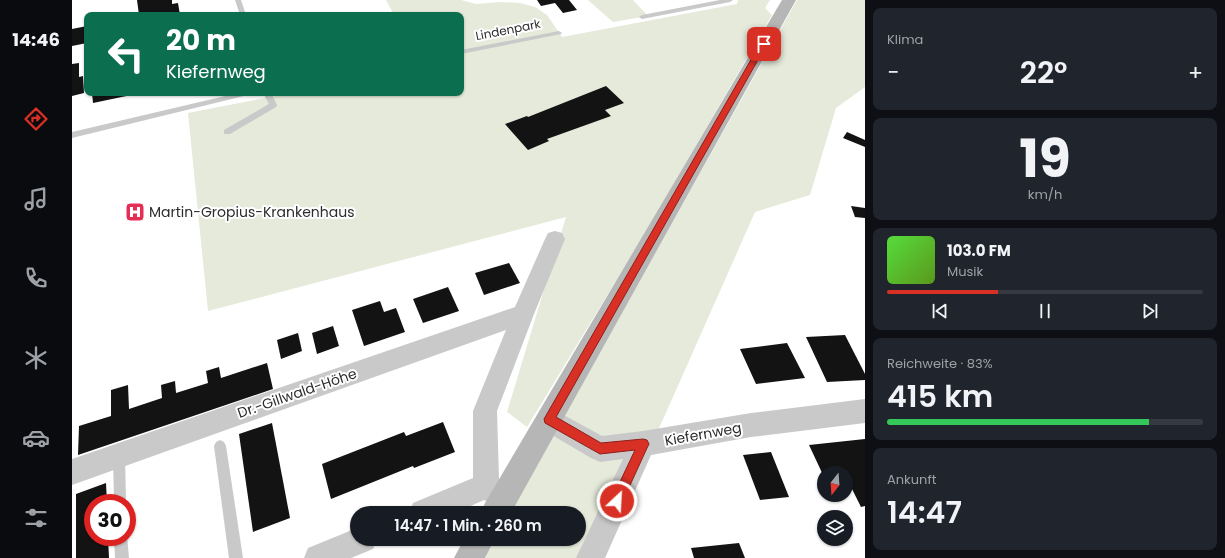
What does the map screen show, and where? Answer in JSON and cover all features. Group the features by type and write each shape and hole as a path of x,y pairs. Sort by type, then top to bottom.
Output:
{"main road":[{"path":"495,499 549,419 789,0"},
{"path":"469,558 476,546"}],"street":[{"path":"459,506 495,499 485,411 523,314 555,239"},
{"name":"Dr.-Gillwald-Höhe","path":"72,472 523,314"},
{"name":"Kiefernweg","path":"549,419 600,449 643,444 751,425 865,411"},
{"path":"590,558 643,444"},
{"path":"318,558 350,544"}],"lane":[{"path":"238,0 242,12"},
{"path":"642,17 730,0"},
{"name":"Lindenpark","path":"464,51 559,33"},
{"path":"72,135 235,96"},
{"path":"227,132 273,105 268,96"},
{"path":"220,446 236,558"},
{"path":"119,456 120,494"},
{"path":"121,546 122,558"}],"green space":[{"path":"386,0 461,0 476,4 501,2 520,3 535,7 547,15 562,37 737,4 738,0 770,0 765,8 772,15 639,243 527,427 507,412 566,217 208,311 188,113 275,96 464,96 464,12 392,12"},
{"path":"588,0 633,0 648,16 613,22"},
{"path":"797,0 865,0 865,87 836,108 810,195 755,212 665,415 599,558 485,558 492,546 586,546 586,506 514,506"}],"building":[{"path":"137,0 172,0 172,4 178,3 180,12 139,12"},
{"path":"537,0 569,0 577,10 563,13 555,3 541,6"},
{"path":"84,27 84,44 72,46 72,29"},
{"path":"79,63 79,77 83,76 84,93 72,96 72,64"},
{"path":"606,86 624,103 605,110 611,116 547,139 549,141 528,150 505,124 527,116 528,117"},
{"path":"92,96 126,96 93,103"},
{"path":"847,132 865,140 865,147 843,138"},
{"path":"851,206 865,208 865,218 855,217"},
{"path":"509,263 520,283 484,295 475,273"},
{"path":"448,287 459,311 423,323 413,299"},
{"path":"380,301 384,312 396,308 405,332 364,346 352,310"},
{"path":"333,326 339,346 317,354 312,333"},
{"path":"298,333 302,351 281,359 277,340"},
{"path":"845,335 865,374 865,380 827,382 806,337"},
{"path":"787,343 805,378 756,384 740,349"},
{"path":"267,363 273,389 78,455 79,426 111,416 111,390 128,385 129,409 162,398 161,385 175,381 176,393 208,383 206,371 219,367 221,378"},
{"path":"443,422 455,452 414,468 413,466 331,499 322,464 404,432 406,436"},
{"path":"272,423 290,518 253,532 239,434"},
{"path":"865,439 865,506 861,507 853,491 853,466 819,466 809,445"},
{"path":"771,452 789,497 760,500 743,455"},
{"path":"106,483 107,494 84,494 84,546 108,546 109,558 76,558 76,494"},
{"path":"739,543 745,558 694,558 691,548"}],"place":[{"name":"Martin-Gropius-Krankenhaus","path":"135,212"}],"route":[{"path":"617,501 643,444 600,449 549,419 764,44"}]}
